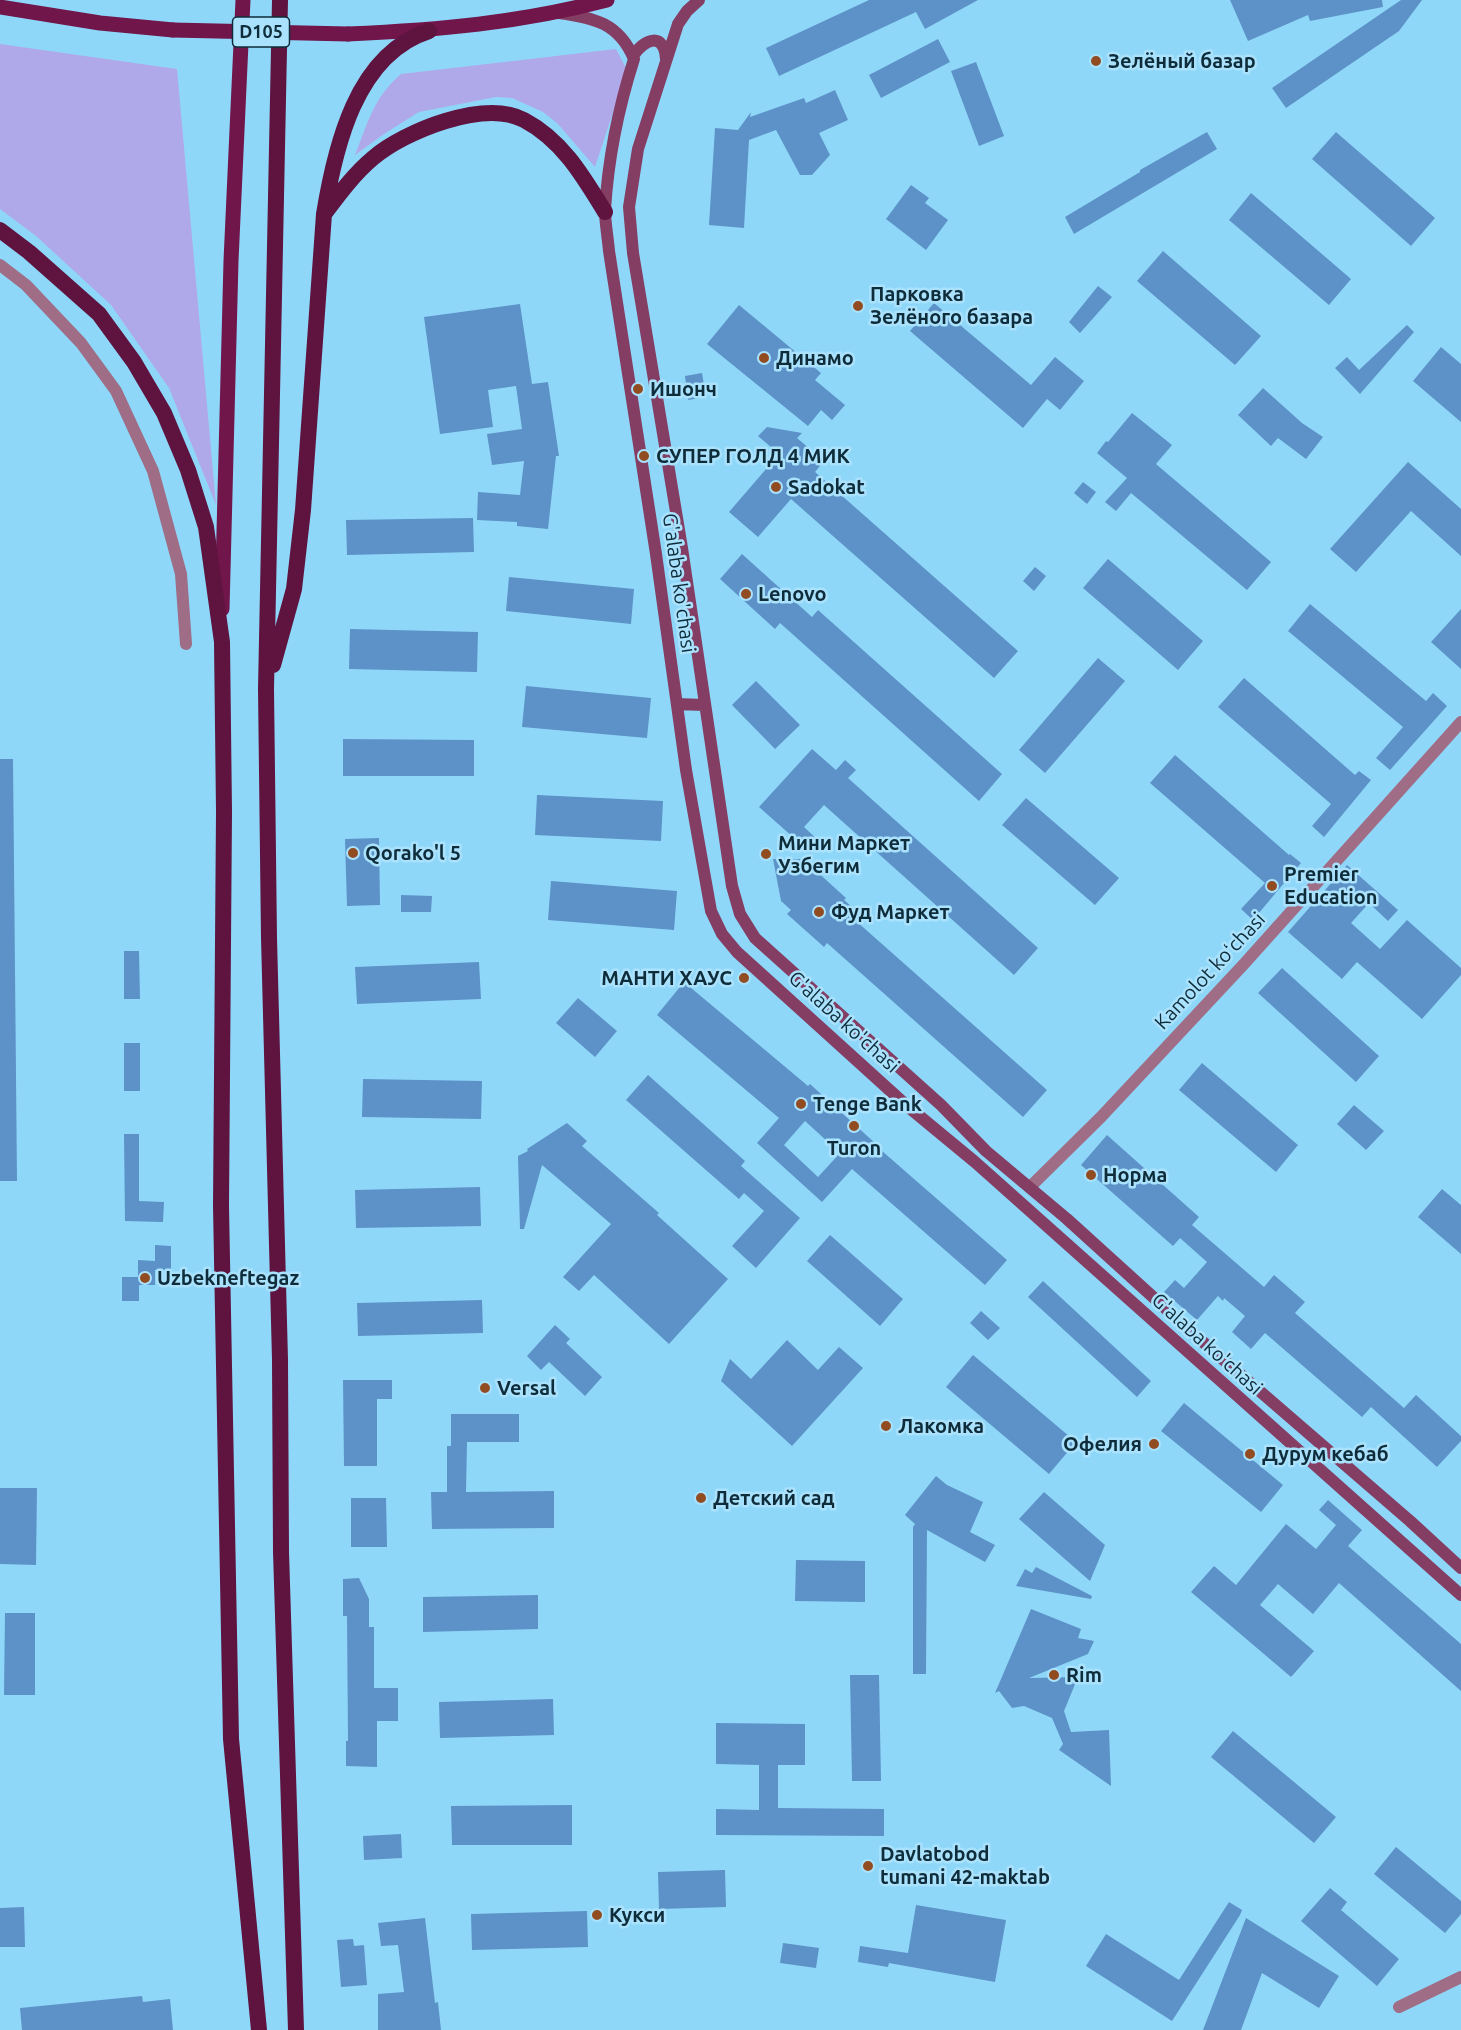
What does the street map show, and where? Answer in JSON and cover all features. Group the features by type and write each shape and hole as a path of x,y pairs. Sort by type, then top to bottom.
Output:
{"highway":[{"path":"280,0 266,689 269,938 280,1360 281,1552 296,2030"},
{"path":"266,689 295,579 303,510 324,213 332,166 346,120 383,59 405,41 429,31"},
{"path":"324,213 357,171 396,142 437,124 497,113 522,118 543,131 564,150 605,212"},
{"path":"0,230 29,252 99,314 134,362 164,413 188,470 206,527 222,642 224,812 221,1229 231,1739 259,2030"}],"main road":[{"path":"222,642 231,261 243,0"},
{"name":"D105","path":"0,7 82,20 173,30 348,34 429,31 558,13 608,0"},
{"name":"G'alaba ko'chasi","path":"699,0 678,24 638,149 629,207 633,253 682,548 732,886 740,914 755,938 941,1105 986,1151 1030,1187 1461,1568"},
{"path":"558,13 587,17 617,32 628,44 633,56"},
{"path":"633,56 639,47 647,41 654,40 662,44 666,50 667,61"},
{"name":"G'alaba ko'chasi","path":"633,56 612,158 605,212 686,770 711,911 722,934 737,952 906,1105 975,1162 1461,1595"},
{"path":"677,704 704,705"}],"street":[{"path":"0,265 26,285 81,343 116,391 153,471 182,574 186,644"},
{"name":"Kamolot koʻchasi","path":"1030,1187 1101,1117 1252,956 1461,723"},
{"path":"1399,2007 1461,1977"}],"shaded area":[{"path":"0,44 177,69 216,505 169,388 111,305 36,236 0,209"},
{"path":"616,49 627,70 595,167 557,123 543,112 512,98 496,97 419,112 355,155 378,101 401,74"}],"building":[{"path":"869,0 978,0 925,29 916,12 779,76 766,48"},
{"path":"1230,0 1382,0 1383,7 1310,21 1308,15 1248,41"},
{"path":"1401,0 1422,0 1399,31 1286,108 1272,88"},
{"path":"938,39 950,62 881,98 869,75"},
{"path":"976,62 1004,136 979,146 951,71"},
{"path":"835,90 848,120 819,133 830,155 812,175 800,175 776,130 749,140 744,228 709,225 715,128 738,130 751,112 750,117 804,98 806,103"},
{"path":"1207,132 1217,149 1074,234 1065,217 1140,170"},
{"path":"1336,132 1435,218 1411,246 1312,159"},
{"path":"911,185 929,198 925,203 948,220 926,250 886,219"},
{"path":"1251,193 1351,279 1329,305 1229,220"},
{"path":"1163,251 1261,336 1235,365 1137,281"},
{"path":"1098,286 1112,297 1080,333 1069,322"},
{"path":"934,303 1031,385 1055,357 1084,381 1060,410 1047,399 1023,428 910,331"},
{"path":"520,304 532,384 548,382 559,456 556,456 548,529 517,526 517,522 477,520 478,492 520,495 524,461 492,465 487,434 522,429 516,386 488,390 493,427 440,434 424,317"},
{"name":"Динамо","path":"739,305 821,373 815,380 845,405 832,420 821,410 808,426 707,344"},
{"path":"1407,325 1414,332 1360,394 1335,368 1347,357 1359,370"},
{"path":"1441,347 1461,364 1461,422 1413,381"},
{"path":"702,373 706,397 688,400 685,376"},
{"path":"1263,388 1302,423 1323,437 1306,459 1278,438 1271,446 1238,415"},
{"path":"1132,413 1172,445 1156,464 1271,562 1247,590 1131,493 1116,511 1105,502 1127,478 1097,453"},
{"path":"767,427 802,433 797,438 824,461 815,472 1018,651 994,678 791,499 758,537 729,512 779,454 758,436"},
{"path":"1408,462 1461,509 1461,556 1411,511 1356,572 1330,549"},
{"path":"1083,482 1096,492 1087,504 1074,493"},
{"path":"473,518 474,552 347,555 346,520"},
{"path":"742,554 812,617 818,610 1002,774 979,801 780,623 775,629 720,579"},
{"path":"1108,559 1203,641 1178,670 1083,588"},
{"path":"1035,567 1046,576 1034,591 1023,581"},
{"path":"509,577 634,589 631,624 506,611"},
{"path":"1310,604 1426,701 1433,693 1447,706 1390,770 1376,758 1403,727 1288,631"},
{"path":"1461,609 1461,669 1431,642"},
{"path":"350,629 478,632 477,672 349,669"},
{"path":"1098,658 1125,681 1045,773 1019,750"},
{"path":"1244,678 1355,775 1359,771 1371,780 1324,837 1312,826 1331,804 1218,707"},
{"path":"756,681 800,725 775,749 732,705"},
{"path":"526,686 651,698 647,738 522,727"},
{"path":"343,739 474,740 474,776 343,776"},
{"path":"812,749 836,770 845,760 856,770 848,778 1038,948 1014,975 824,805 804,827 820,842 811,853 759,807"},
{"path":"1175,755 1301,863 1253,920 1241,909 1265,883 1150,783"},
{"path":"0,759 13,759 17,1181 0,1181"},
{"path":"537,795 663,801 661,841 535,835"},
{"path":"1026,798 1119,878 1095,905 1002,825"},
{"path":"379,838 380,905 347,906 345,839"},
{"path":"773,859 803,859 846,898 844,900 852,907 847,913 1047,1090 1023,1117 827,943 824,947 787,914 791,910 781,901"},
{"path":"1347,865 1398,910 1388,921 1369,903 1351,923 1380,949 1407,920 1461,968 1461,975 1422,1019 1357,962 1342,979 1288,932"},
{"path":"551,881 677,891 674,930 548,920"},
{"path":"401,895 432,896 431,912 401,912"},
{"path":"124,951 139,951 140,999 124,999"},
{"path":"479,962 481,999 357,1004 355,967"},
{"path":"1282,968 1379,1056 1356,1082 1258,993"},
{"path":"684,982 808,1086 810,1084 874,1144 1007,1260 985,1285 852,1169 822,1202 757,1143 779,1118 657,1015","holes":["805,1121 840,1153 818,1177 784,1145"]},
{"path":"578,998 617,1031 595,1057 556,1023"},
{"path":"124,1043 140,1043 140,1091 124,1091"},
{"path":"1202,1063 1298,1145 1276,1172 1179,1090"},
{"path":"648,1075 745,1161 741,1166 800,1218 756,1268 732,1246 764,1211 744,1193 739,1199 626,1100"},
{"path":"363,1079 482,1081 481,1119 362,1117"},
{"path":"1354,1105 1384,1131 1366,1150 1337,1124"},
{"path":"567,1123 587,1141 582,1146 659,1213 657,1215 728,1279 669,1344 594,1275 579,1291 563,1277 611,1224 542,1165 524,1229 520,1229 518,1156"},
{"path":"124,1134 139,1134 139,1201 164,1202 163,1222 125,1221"},
{"path":"1107,1135 1199,1217 1192,1225 1264,1287 1274,1275 1305,1302 1295,1313 1404,1408 1416,1395 1461,1436 1461,1441 1437,1467 1371,1407 1362,1417 1265,1333 1251,1349 1232,1332 1245,1316 1224,1298 1223,1301 1218,1296 1197,1320 1164,1292 1175,1280 1184,1288 1207,1262 1180,1238 1173,1246 1081,1165"},
{"path":"480,1187 481,1226 356,1228 355,1190"},
{"path":"1442,1189 1461,1205 1461,1254 1418,1217"},
{"path":"830,1235 903,1299 880,1326 807,1261"},
{"path":"155,1245 171,1246 171,1270 155,1270"},
{"path":"138,1260 155,1261 155,1285 139,1285 139,1301 122,1301 122,1277 138,1277"},
{"path":"1043,1281 1151,1381 1137,1397 1028,1297"},
{"path":"482,1300 483,1333 358,1336 357,1303"},
{"path":"981,1311 1000,1328 988,1340 970,1323"},
{"path":"555,1325 570,1339 566,1343 602,1377 585,1396 549,1362 541,1370 527,1356"},
{"path":"787,1340 818,1370 839,1347 863,1368 792,1446 721,1381 730,1359 751,1379"},
{"path":"973,1355 1076,1442 1049,1474 946,1387"},
{"path":"343,1380 392,1380 392,1399 377,1399 377,1466 344,1466"},
{"path":"1184,1403 1283,1485 1261,1512 1161,1431"},
{"path":"451,1414 519,1414 519,1442 467,1442 466,1492 554,1491 554,1528 432,1529 431,1492 447,1492 447,1446 451,1446"},
{"path":"936,1476 947,1485 983,1502 970,1532 995,1545 985,1562 927,1530 926,1674 913,1674 913,1527 915,1524 905,1515"},
{"path":"0,1488 37,1488 36,1565 0,1564"},
{"path":"1044,1492 1105,1545 1090,1581 1019,1519"},
{"path":"351,1498 386,1498 387,1547 351,1547"},
{"path":"1328,1500 1362,1530 1348,1546 1461,1644 1461,1691 1339,1583 1313,1614 1278,1584 1260,1605 1314,1651 1291,1677 1191,1592 1214,1566 1236,1585 1286,1524 1316,1549 1336,1525 1319,1510"},
{"path":"796,1560 865,1561 865,1602 795,1601"},
{"path":"1036,1567 1092,1596 1091,1599 1016,1586 1025,1569 1032,1573"},
{"path":"359,1578 369,1599 369,1627 374,1627 374,1688 398,1688 398,1721 377,1721 377,1767 346,1766 346,1741 348,1741 347,1616 343,1616 343,1579"},
{"path":"538,1595 538,1629 423,1632 423,1597"},
{"path":"1031,1609 1081,1629 1078,1638 1094,1641 1088,1654 1029,1678 1078,1677 1064,1711 1071,1732 1109,1730 1111,1786 1059,1750 1063,1744 1052,1718 1024,1706 1012,1708 999,1691 995,1693"},
{"path":"5,1613 35,1613 35,1695 4,1695"},
{"path":"850,1675 879,1675 881,1781 852,1781"},
{"path":"553,1699 554,1735 440,1738 439,1702"},
{"path":"716,1723 805,1724 805,1765 778,1765 778,1808 884,1809 884,1836 716,1835 716,1809 759,1810 759,1765 716,1764"},
{"path":"1233,1731 1336,1817 1314,1843 1211,1757"},
{"path":"572,1805 572,1845 452,1845 451,1806"},
{"path":"401,1834 402,1858 364,1860 363,1836"},
{"path":"1396,1847 1461,1901 1461,1914 1445,1933 1374,1874"},
{"path":"725,1870 726,1907 659,1909 658,1872"},
{"path":"1330,1888 1347,1902 1341,1910 1399,1959 1377,1986 1301,1921"},
{"path":"1229,1902 1242,1910 1240,1915 1172,2021 1086,1966 1106,1934 1179,1980"},
{"path":"916,1905 1006,1920 995,1982 889,1963 888,1967 858,1962 860,1946 908,1953"},
{"path":"24,1907 25,1947 0,1947 0,1908"},
{"path":"587,1911 588,1947 472,1950 471,1914"},
{"path":"425,1918 435,2003 438,2002 441,2030 378,2030 378,1994 404,1992 398,1945 381,1946 378,1923"},
{"path":"1246,1918 1339,1976 1319,2008 1262,1973 1241,2030 1203,2030"},
{"path":"353,1939 354,1946 364,1945 367,1985 341,1987 337,1940"},
{"path":"783,1943 819,1948 816,1968 780,1963"},
{"path":"142,1996 143,2002 170,1999 173,2030 22,2030 20,2008"}],"place":[{"name":"Зелёный базар","path":"1096,61"},
{"name":"Парковка Зелёного базара","path":"858,306"},
{"name":"Динамо","path":"764,358"},
{"name":"Ишонч","path":"638,389"},
{"name":"СУПЕР ГОЛД 4 МИК","path":"644,456"},
{"name":"Sadokat","path":"776,487"},
{"name":"Lenovo","path":"746,594"},
{"name":"Qorako'l 5","path":"353,853"},
{"name":"Мини Маркет Узбегим","path":"766,854"},
{"name":"Premier Education","path":"1272,886"},
{"name":"Фуд Маркет","path":"819,912"},
{"name":"МАНТИ ХАУС","path":"744,978"},
{"name":"Tenge Bank","path":"801,1104"},
{"name":"Turon","path":"854,1126"},
{"name":"Норма","path":"1091,1175"},
{"name":"Uzbekneftegaz","path":"145,1278"},
{"name":"Versal","path":"485,1388"},
{"name":"Лакомка","path":"886,1426"},
{"name":"Офелия","path":"1154,1444"},
{"name":"Дурум кебаб","path":"1250,1454"},
{"name":"Детский сад","path":"701,1498"},
{"name":"Rim","path":"1054,1675"},
{"name":"Davlatobod tumani 42-maktab","path":"868,1866"},
{"name":"Кукси","path":"597,1915"}]}
